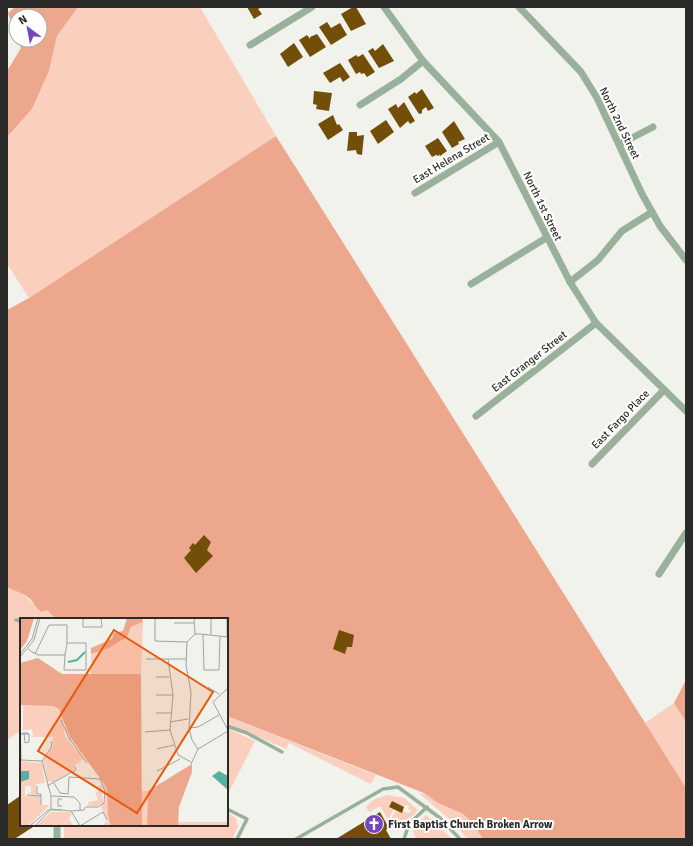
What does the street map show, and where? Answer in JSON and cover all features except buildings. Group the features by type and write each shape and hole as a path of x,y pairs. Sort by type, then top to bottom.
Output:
{"street":[{"path":"250,45 312,7"},
{"name":"North 1st Street","path":"384,7 422,61 499,142 546,238 570,282 596,323 686,411"},
{"name":"North 2nd Street","path":"519,7 581,72 597,98 652,212 660,226 685,257"},
{"path":"360,105 401,79 422,61"},
{"path":"620,144 653,128"},
{"name":"East Helena Street","path":"415,193 499,142"},
{"path":"570,282 598,260 622,231 652,212"},
{"path":"471,284 546,238"},
{"name":"East Granger Street","path":"476,416 596,323"},
{"name":"East Fargo Place","path":"592,464 664,390"},
{"path":"659,574 686,533"},
{"path":"57,826 57,839"}],"lane":[{"path":"16,620 20,621"},
{"path":"228,726 247,733 282,752"},
{"path":"296,839 382,789 398,787 427,807 460,839"},
{"path":"404,839 409,824 427,807"},
{"path":"228,810 247,819 237,839"}],"shaded area":[{"path":"78,7 200,7 276,136 29,298 7,264 7,137 32,109 49,71 57,36"},
{"path":"78,7 57,36 49,71 32,109 7,137 7,71 21,48 48,48 48,8 14,8"},
{"path":"276,136 686,788 686,839 483,839 471,821 463,814 438,803 424,793 228,716 228,618 55,618 47,610 42,612 26,596 7,587 7,310 29,298"},
{"path":"7,587 22,593 42,612 47,610 55,618 20,618 20,732 7,740"},
{"path":"686,680 686,722 674,703"},
{"path":"674,703 686,722 686,788 645,723"},
{"path":"228,716 376,775 371,784 289,743 286,749 228,723"},
{"path":"228,728 255,741 228,794"},
{"path":"424,793 438,803 463,814 471,821 483,839 467,839 455,824 420,794"},
{"path":"387,795 404,798 418,810 410,818 390,824 389,823 396,810 409,813 411,810 408,809 409,806 406,805 404,807 392,801 389,807 394,809 388,820 381,807 369,812 366,807 373,800"},
{"path":"228,813 236,818 238,827 232,839 64,839 64,826 228,826"},
{"path":"426,815 452,839 416,839 412,828"}],"place":[{"name":"First Baptist Church Broken Arrow","path":"374,824"}]}
